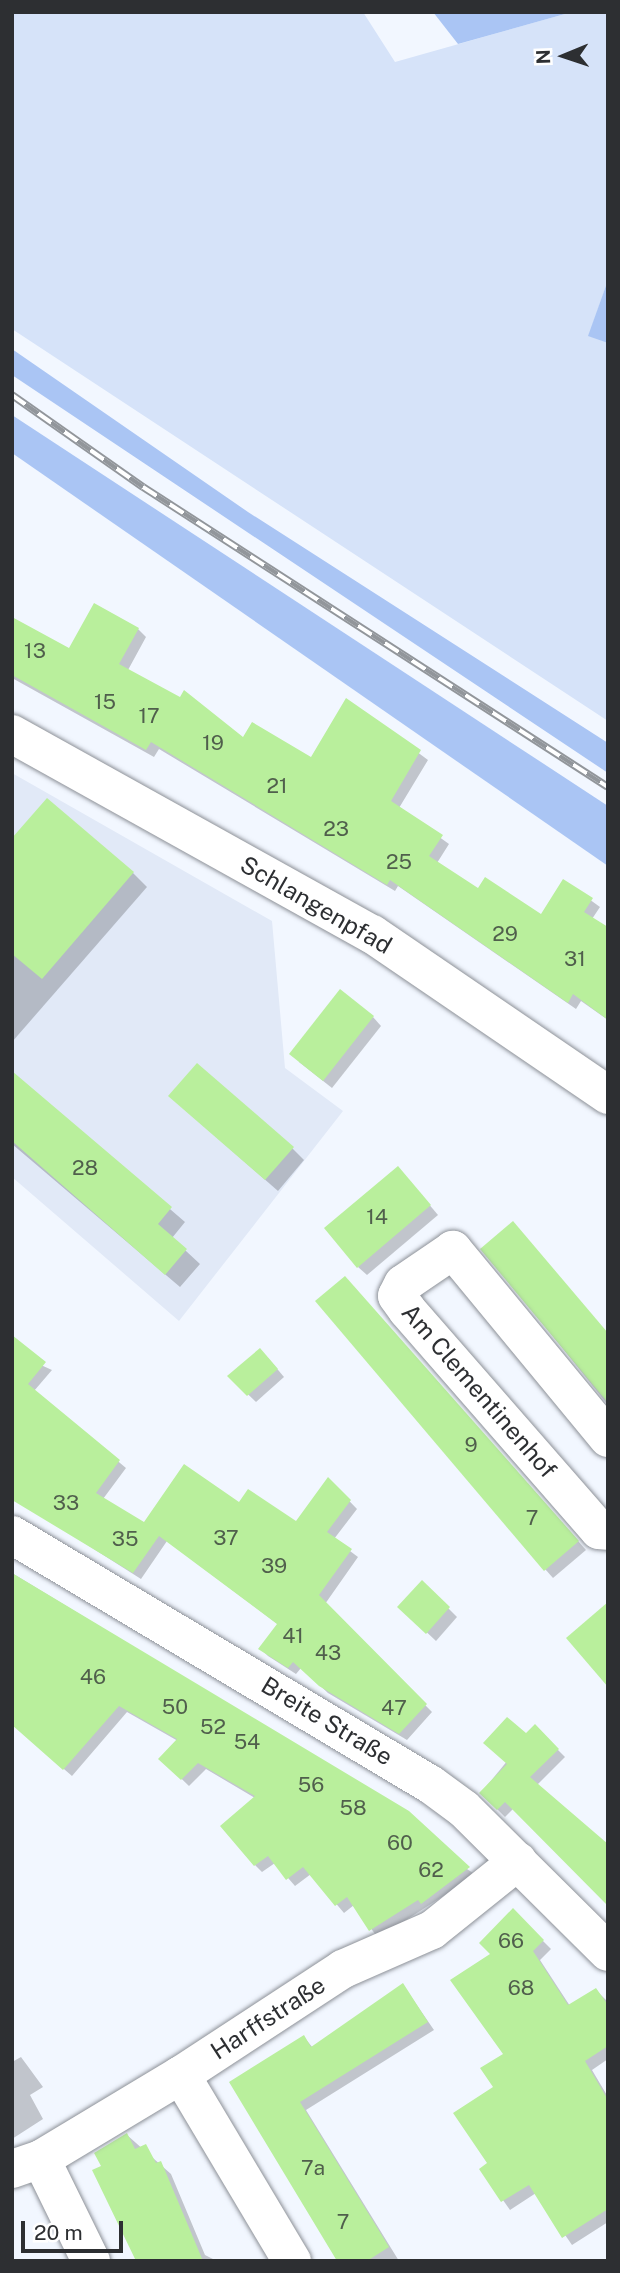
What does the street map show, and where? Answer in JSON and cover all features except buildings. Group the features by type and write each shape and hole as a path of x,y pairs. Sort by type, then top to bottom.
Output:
{"street":[{"name":"Schlangenpfad","path":"12,734 372,934 608,1095"},
{"name":"Am Clementinenhof","path":"608,1438 453,1250 403,1284 397,1296 407,1310 599,1530 608,1531"},
{"name":"Breite Straße","path":"12,1535 430,1784 518,1861 608,1952"},
{"name":"Harffstraße","path":"27,2164 181,2075 343,1969 432,1930 518,1861"},
{"path":"181,2075 292,2261"},
{"path":"27,2164 91,2261"}],"shaded area":[{"path":"12,12 363,12 395,62 572,12 608,12 608,280 589,335 608,343 608,721 12,329"},
{"path":"433,12 572,12 458,44"},
{"path":"608,280 608,343 588,336"},
{"path":"12,349 248,512 608,743 608,773 12,375"},
{"path":"12,415 608,806 608,866 12,453"},
{"path":"12,773 272,921 285,1068 343,1111 179,1321 12,1177"}],"railway":[{"path":"12,395 143,487 608,787"}]}
